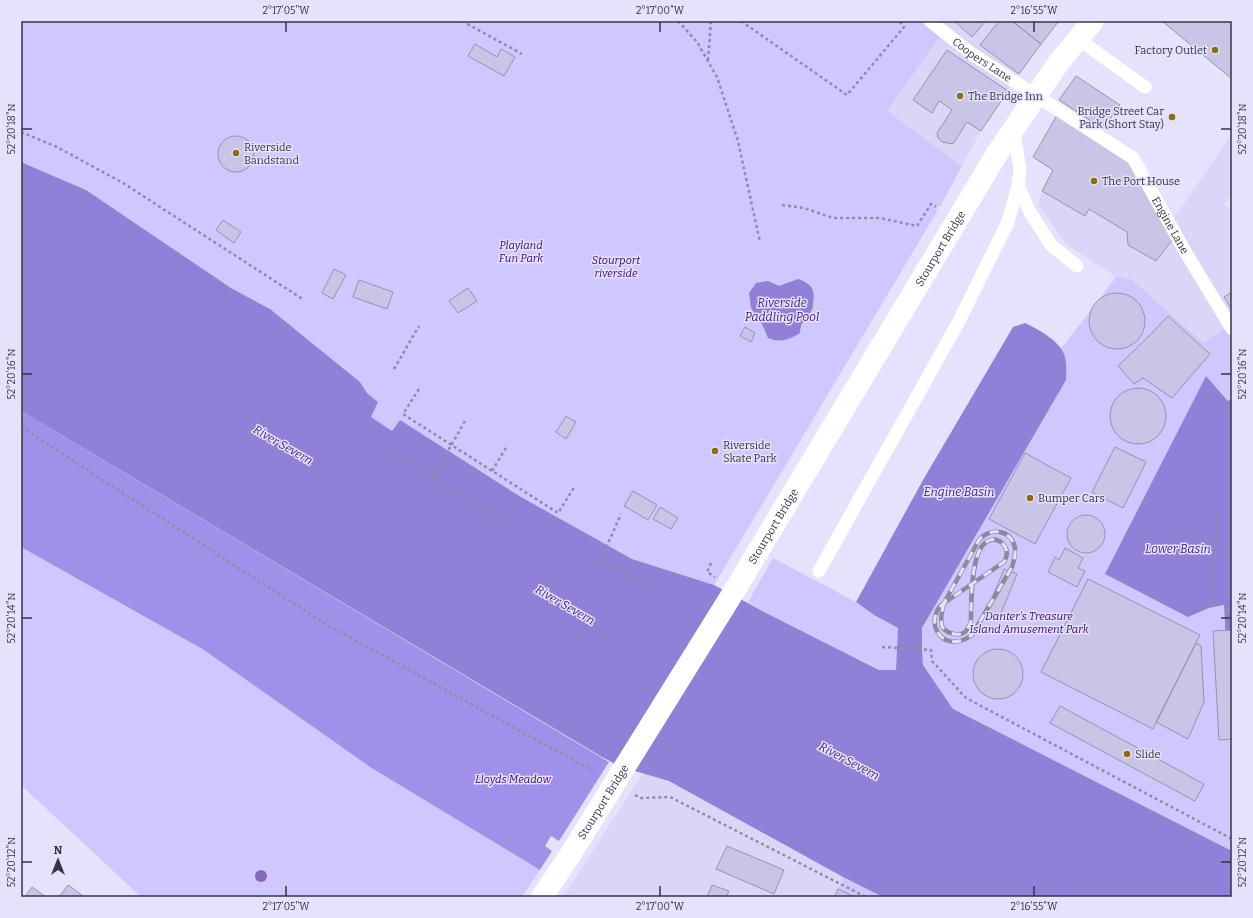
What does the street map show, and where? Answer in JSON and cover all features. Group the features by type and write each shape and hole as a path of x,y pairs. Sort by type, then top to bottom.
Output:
{"main road":[{"name":"Stourport Bridge","path":"542,897 736,588 1013,128 1035,96 1093,21"}],"lane":[{"name":"Coopers Lane","path":"930,21 972,54 1035,96"},
{"path":"1078,39 1145,87"},
{"name":"Engine Lane","path":"1035,96 1060,110 1133,158 1186,253 1232,329"},
{"path":"820,571 958,324 1008,222 1018,186 1020,169 1013,128"},
{"path":"1018,186 1030,212 1051,245 1077,266"}],"path":[{"path":"462,21 522,54"},
{"path":"678,21 697,42 717,77 738,141 760,242"},
{"path":"708,61 711,21"},
{"path":"740,21 847,95 904,27 900,21"},
{"path":"21,132 57,147 123,183 304,300"},
{"path":"782,205 804,208 833,218 880,218 917,226 930,206"},
{"path":"394,369 419,326"},
{"path":"419,388 403,414 558,513 575,486"},
{"path":"434,476 466,419"},
{"path":"21,427 322,622 600,774"},
{"path":"492,471 507,446"},
{"path":"395,453 513,526"},
{"path":"599,564 621,514"},
{"path":"1209,608 1218,516"},
{"path":"584,558 650,583"},
{"path":"707,572 711,564"},
{"path":"882,647 931,650 932,661 966,698 1232,839"},
{"path":"634,794 641,798 670,797 866,897"}],"shaded area":[{"path":"930,21 1059,21 1029,58 981,131 962,166 887,111 943,32"},
{"path":"1060,110 1171,223 1232,133 1232,193 1224,205 1232,211 1232,329 1229,325 1205,343 1131,279 1116,277 1066,244 1038,205 1042,191 1053,170 1033,157"},
{"path":"643,773 669,781 843,877 834,897 563,897"}],"green space":[{"name":"Stourport riverside","path":"21,21 930,21 943,32 887,111 962,166 940,207 938,206 936,209 938,210 714,585 632,559 521,497 400,420 392,431 371,417 378,402 367,393 360,382 270,309 231,288 86,190 21,162"},
{"name":"Danter's Treasure Island Amusement Park","path":"1116,277 1131,279 1204,343 1229,325 1232,329 1232,398 1229,401 1206,377 1188,617 1209,608 1224,605 1225,630 1213,631 1219,739 1232,739 1232,851 953,709 923,665 922,629 1065,357 1061,349"},
{"name":"Lloyds Meadow","path":"21,411 609,762 559,841 551,836 545,846 552,851 540,870 370,767 204,650 21,547"},
{"path":"21,547 204,650 370,767 540,870 522,897 141,897 21,785"},
{"path":"773,558 856,602 874,615 898,628 896,671 880,670 770,615 748,602"},
{"path":"843,877 883,897 855,897 838,889"}],"water":[{"path":"21,162 86,190 231,288 270,309 360,382 367,393 378,402 371,417 392,431 400,420 521,497 632,559 714,585 879,670 896,670 898,628 874,615 856,602 923,480 1013,327 1025,323 1043,333 1054,341 1063,351 1066,363 1066,380 922,628 923,665 953,709 1232,851 1232,897 883,897 843,877 669,781 621,767 602,757 21,411"},
{"name":"Riverside Paddling Pool","path":"798,279 806,282 813,290 814,297 812,310 802,323 800,333 784,340 772,340 768,338 763,326 751,308 749,293 756,283 768,281 779,286"},
{"name":"Lower Basin","path":"1206,376 1228,401 1232,398 1232,726 1230,726 1224,605 1209,608 1188,617 1105,574"}],"building":[{"path":"954,21 986,21 972,37"},
{"path":"999,21 1012,21 1041,44 1019,74 980,45"},
{"path":"1012,21 1059,21 1041,44"},
{"name":"Factory Outlet","path":"1162,21 1232,21 1232,79"},
{"path":"475,44 497,57 501,49 515,57 504,76 468,56"},
{"name":"The Bridge Inn","path":"947,50 1008,91 981,131 967,122 953,144 942,142 938,138 937,133 952,110 939,101 932,113 913,100"},
{"path":"1076,76 1120,105 1103,129 1059,100"},
{"name":"The Port House","path":"1057,115 1129,158 1173,239 1156,261 1128,245 1127,232 1089,209 1085,216 1042,191 1053,170 1033,157"},
{"name":"Riverside Bandstand","path":"240,136 249,141 253,147 253,161 249,167 240,172 232,172 223,167 219,161 218,150 223,141 229,137"},
{"path":"223,220 241,232 234,243 216,230"},
{"path":"334,269 346,275 333,299 322,293"},
{"path":"359,280 393,292 387,309 353,297"},
{"path":"468,288 477,301 458,313 449,301"},
{"path":"1232,292 1232,310 1224,297"},
{"path":"1117,293 1128,295 1137,301 1143,310 1145,321 1143,332 1137,341 1128,347 1117,349 1106,347 1097,341 1091,332 1089,321 1091,310 1097,301 1106,295"},
{"path":"1168,316 1210,354 1172,398 1143,378 1134,384 1118,366"},
{"path":"745,327 755,333 751,342 740,336"},
{"path":"1138,388 1149,390 1158,396 1164,405 1166,416 1164,427 1158,436 1149,442 1138,444 1127,442 1118,436 1112,427 1110,416 1112,405 1118,396 1127,390"},
{"path":"566,416 576,422 566,439 556,432"},
{"path":"1115,447 1146,462 1123,508 1092,492"},
{"name":"Bumper Cars","path":"1025,453 1071,478 1035,544 989,519"},
{"path":"633,491 657,505 648,520 624,506"},
{"path":"660,507 678,518 671,529 653,519"},
{"path":"1086,515 1096,518 1102,524 1105,534 1102,544 1096,550 1086,553 1076,550 1070,544 1067,534 1070,524 1076,518"},
{"path":"1065,548 1083,558 1078,568 1085,571 1077,587 1048,572 1055,557 1059,560"},
{"path":"1004,569 1017,574 999,618 986,613"},
{"path":"1088,579 1200,635 1153,729 1041,672"},
{"path":"1232,630 1232,739 1219,740 1213,631"},
{"path":"1196,643 1201,646 1204,702 1188,739 1156,722"},
{"path":"998,649 1012,653 1019,660 1023,674 1019,688 1012,695 998,699 984,695 977,688 973,674 977,660 984,653"},
{"name":"Slide","path":"1060,706 1204,784 1195,801 1050,723"},
{"path":"727,846 784,870 774,894 716,869"},
{"path":"68,885 82,895 80,897 59,897"},
{"path":"712,885 729,891 726,897 707,897"},
{"path":"32,887 46,897 25,897"},
{"path":"838,889 855,897 834,897"}],"railway":[{"path":"944,603 943,606 941,617 942,626 946,631 955,634 965,632 971,621 971,603 972,592 972,581 979,552 983,545 988,541 998,540 1005,546 1007,551 1004,562 947,601 939,607 935,615 937,632 943,638 951,641 960,641 972,635 1012,567 1015,557 1015,548 1009,537 1000,532 994,532 989,533 979,540 944,603"}],"place":[{"name":"Factory Outlet","path":"1215,50"},
{"name":"The Bridge Inn","path":"960,96"},
{"name":"Bridge Street Car Park (Short Stay)","path":"1172,117"},
{"name":"Riverside Bandstand","path":"236,153"},
{"name":"The Port House","path":"1094,181"},
{"name":"Riverside Skate Park","path":"715,451"},
{"name":"Bumper Cars","path":"1030,498"},
{"name":"Slide","path":"1127,754"}],"park label":[{"name":"Playland Fun Park","path":"521,251"}],"water label":[{"name":"River Severn","path":"283,445"},
{"name":"Engine Basin","path":"959,492"},
{"name":"River Severn","path":"565,605"},
{"name":"River Severn","path":"849,761"}]}
